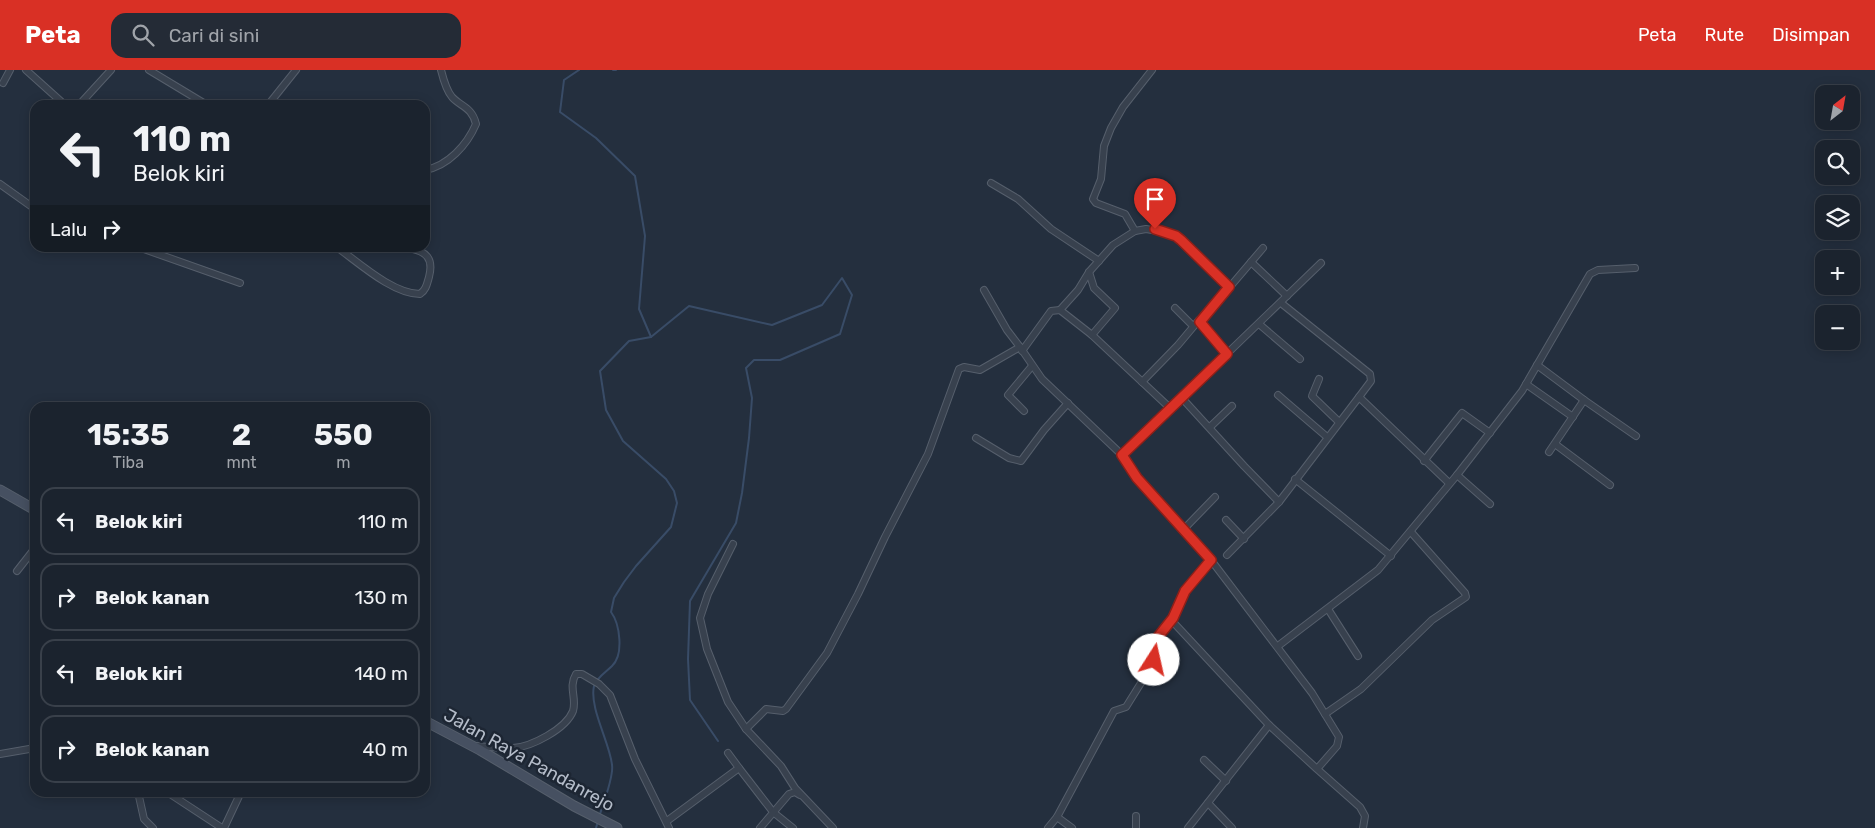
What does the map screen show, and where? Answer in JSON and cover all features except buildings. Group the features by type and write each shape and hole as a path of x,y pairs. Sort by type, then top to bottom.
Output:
{"main road":[{"path":"0,490 30,507"},
{"name":"Jalan Raya Pandanrejo","path":"430,723 474,746 574,806 617,828"}],"street":[{"path":"2,83 10,70"},
{"path":"26,70 59,100"},
{"path":"85,100 112,70"},
{"path":"149,70 199,100"},
{"path":"272,100 296,70"},
{"path":"430,169 444,164 465,144 476,124 475,119 466,106 450,95 441,70"},
{"path":"1135,231 1125,214 1096,203 1093,199 1101,179 1104,146 1111,128 1123,107 1152,70"},
{"path":"991,183 1018,199 1050,229 1099,261"},
{"path":"0,184 30,205"},
{"path":"746,730 766,709 783,711 786,709 827,653 928,454 959,369 964,367 980,370 1021,349 1051,311 1060,310 1078,290 1088,272 1113,245 1135,231 1155,229 1176,236 1229,287"},
{"path":"1142,382 1193,326 1200,321 1264,248"},
{"path":"152,252 240,283"},
{"path":"343,252 375,275 398,288 420,294 427,284 431,268 430,260 421,252"},
{"path":"1251,262 1287,296"},
{"path":"1122,455 1321,263"},
{"path":"1278,646 1378,570 1391,556 1490,433 1526,384 1590,274 1598,270 1635,268"},
{"path":"1088,272 1094,288 1115,308 1092,334"},
{"path":"984,290 1007,330 1032,366 1122,455 1137,478 1211,560 1312,693 1340,740 1317,769"},
{"path":"1227,556 1279,502 1371,381 1370,374 1281,303"},
{"path":"1175,308 1193,326"},
{"path":"1060,310 1092,334 1170,408"},
{"path":"1193,313 1227,354"},
{"path":"1259,324 1300,359"},
{"path":"1537,365 1636,436"},
{"path":"1024,411 1008,395 1032,366"},
{"path":"1319,379 1312,396 1339,422"},
{"path":"1526,384 1573,417"},
{"path":"1278,395 1327,437"},
{"path":"1181,397 1279,502"},
{"path":"1359,397 1449,484"},
{"path":"1550,452 1584,400"},
{"path":"976,438 1009,458 1021,461 1044,430 1068,403"},
{"path":"1210,427 1232,406"},
{"path":"1424,461 1462,413 1490,433"},
{"path":"1555,444 1610,485"},
{"path":"1457,475 1490,504"},
{"path":"1295,480 1391,556"},
{"path":"1183,530 1215,497"},
{"path":"1226,520 1244,539"},
{"path":"1326,714 1372,679 1432,620 1466,597 1466,593 1410,532"},
{"path":"733,544 708,594 700,618 706,649 728,702 746,730 780,766 805,799 833,828"},
{"path":"17,571 30,554"},
{"path":"1048,828 1057,817 1114,712 1126,707 1154,662 1154,642 1173,618 1185,591 1211,560"},
{"path":"1328,609 1358,656"},
{"path":"1173,618 1174,623 1269,725 1360,807 1365,816 1363,828"},
{"path":"474,746 514,748 540,740 553,733 563,725 573,709 571,682 578,673 599,684 614,701 636,759 669,828"},
{"path":"1188,828 1269,725"},
{"path":"0,754 30,749"},
{"path":"728,753 775,810 793,828"},
{"path":"1204,760 1226,781"},
{"path":"666,820 739,768"},
{"path":"760,828 790,794 795,792 805,799"},
{"path":"139,797 144,819 152,828"},
{"path":"175,797 223,828 238,797"},
{"path":"1208,803 1232,828"},
{"path":"1136,816 1136,828"},
{"path":"1057,817 1072,828"}],"waterway":[{"path":"579,70 564,80 560,112 596,138 635,176 645,236 639,309 651,337 689,306 772,325 822,305 842,278 852,295 840,334 780,360 754,360 746,368 752,398 742,493 736,523 690,601 688,659 690,700 718,741"},
{"path":"599,817 610,783 612,765 608,746 594,705 593,695 595,683 612,666 618,655 619,639 617,624 611,612 614,598 636,566 671,527 677,503 674,491 666,479 623,441 606,410 600,371 629,341 651,337"},
{"path":"596,828 598,821"}],"route":[{"path":"1154,660 1154,642 1173,618 1185,591 1211,560 1137,478 1122,455 1227,354 1200,322 1229,287 1195,252 1176,236 1155,229"}]}
